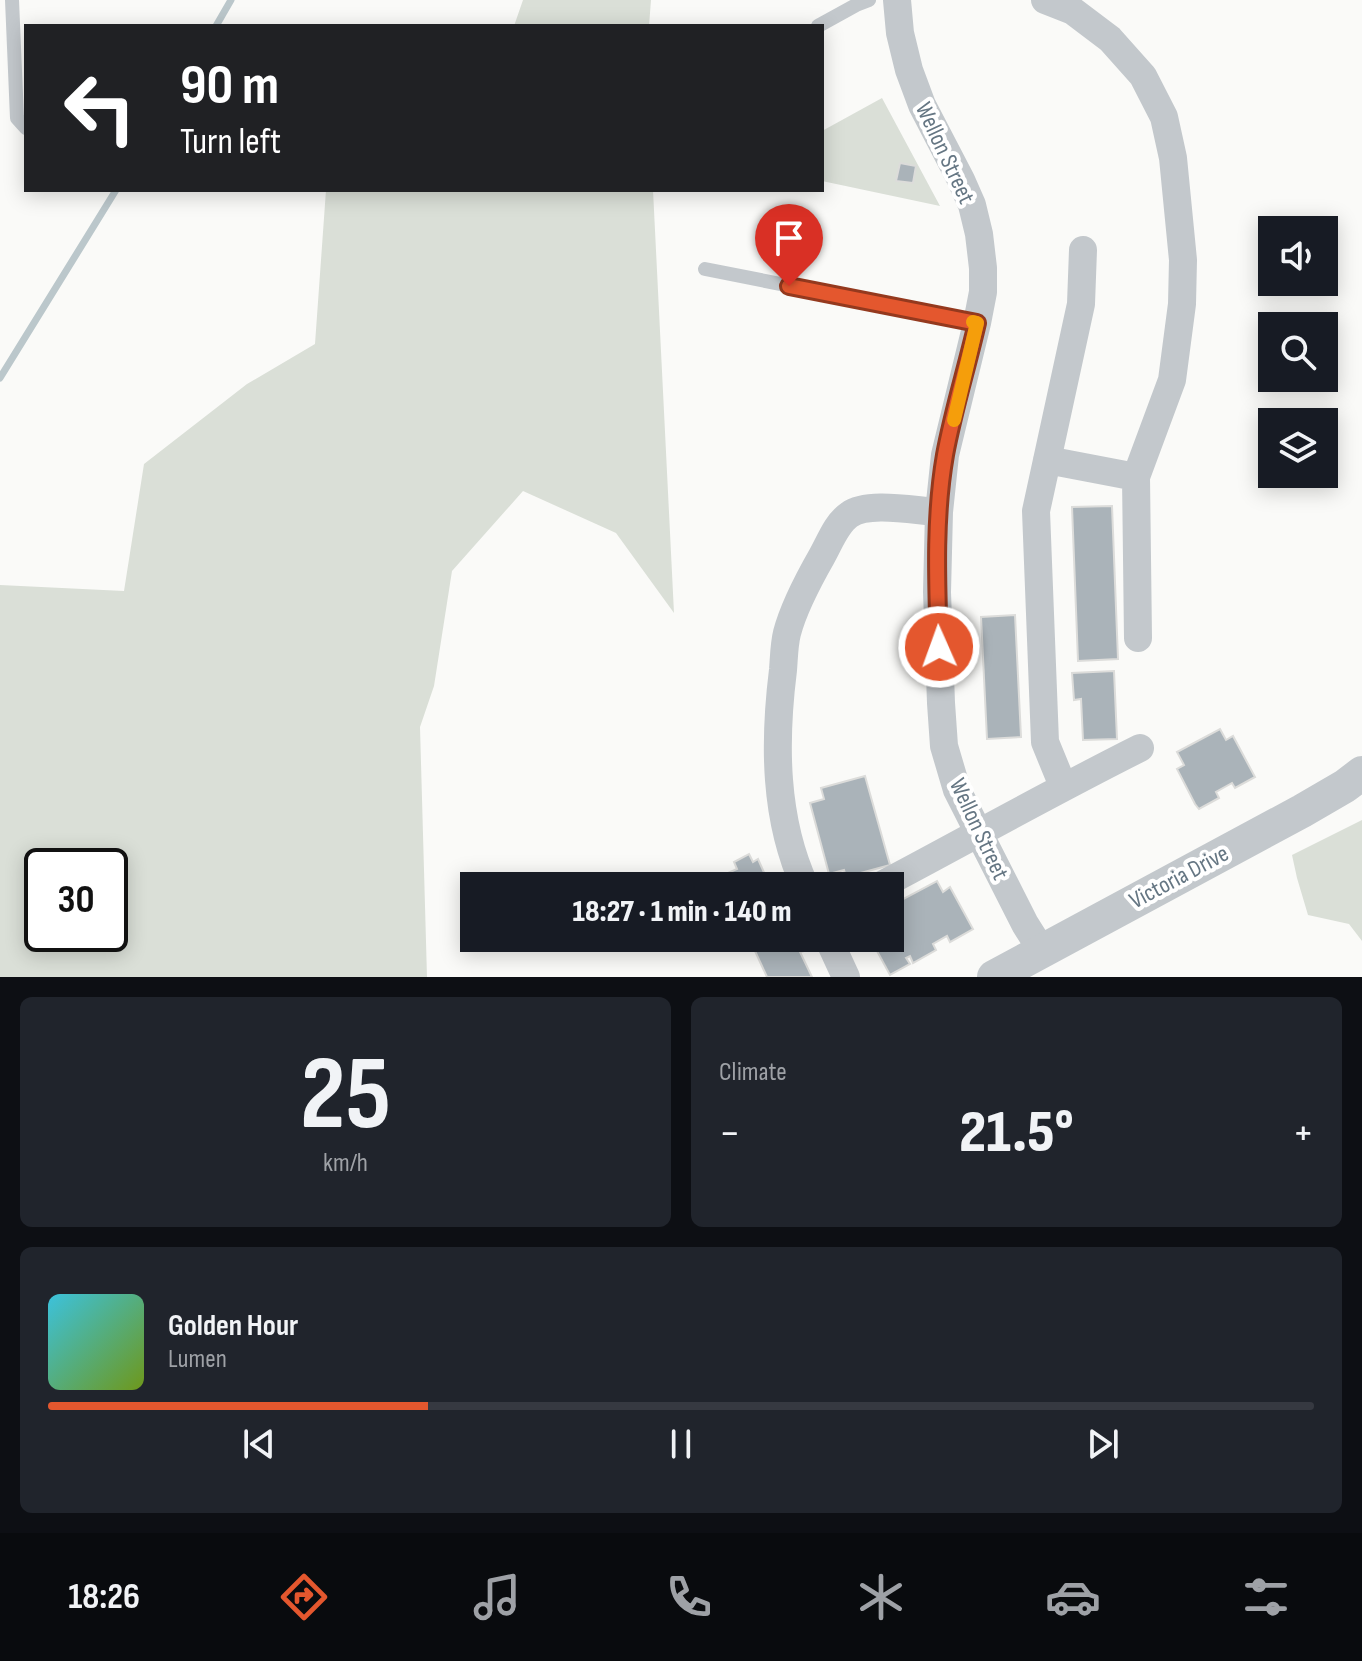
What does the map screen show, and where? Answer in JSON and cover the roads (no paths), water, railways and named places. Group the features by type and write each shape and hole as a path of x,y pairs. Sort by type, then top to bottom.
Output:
{"street":[{"name":"Wellon Street","path":"897,0 900,33 909,70 917,93 972,205 983,268 983,292 945,455 939,512 937,592 944,746 957,790 1025,924 1042,951"},
{"path":"1045,0 1073,11 1110,39 1143,76 1164,117 1173,158 1183,260 1182,304 1172,380 1136,477 1138,638"},
{"path":"1063,786 1045,742 1036,511 1081,304 1083,250"},
{"path":"1047,460 1136,477"},
{"path":"798,872 782,814 778,758 780,692 787,633 810,579 838,526 850,514 863,509 885,508 939,512"},
{"path":"904,873 1063,786 1140,748"},
{"name":"Victoria Drive","path":"994,977 1302,811 1362,773"},
{"path":"834,952 846,977"}],"lane":[{"path":"12,0 17,118 24,126"},
{"path":"822,24 869,0"},
{"path":"705,269 977,323"}],"waterway":[{"path":"217,24 231,0"},
{"path":"0,378 115,192"}]}
